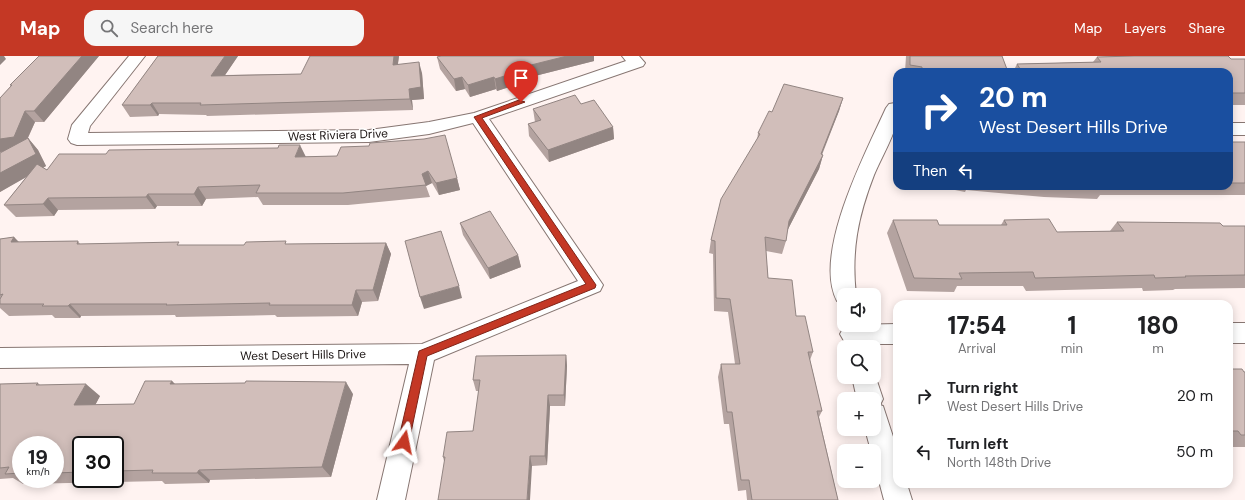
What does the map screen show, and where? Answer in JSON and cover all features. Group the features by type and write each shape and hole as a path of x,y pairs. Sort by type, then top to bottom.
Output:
{"street":[{"name":"West Riviera Drive","path":"137,56 81,125 77,138 369,136 429,128 478,117 634,60"},
{"path":"844,288 842,278 844,246 854,202 893,115"},
{"name":"West Desert Hills Drive","path":"0,358 423,354 592,285 478,117"},
{"path":"1233,129 1245,129"},
{"path":"1233,333 1245,333"},
{"path":"853,335 893,334"},
{"path":"390,500 423,354"},
{"path":"880,436 893,482"},
{"path":"895,488 898,500"}],"building":[{"path":"39,56 82,56 34,111 25,111 14,137 0,139 0,98 12,85 10,85"},
{"path":"158,56 225,56 211,76 301,74 310,56 394,56 393,65 419,62 421,87 409,89 410,99 200,105 201,103 152,103 150,105 122,105"},
{"path":"567,56 511,70 514,73 468,85 462,77 454,79 437,57"},
{"path":"910,56 1002,56 1006,68 922,68 910,65"},
{"path":"1228,56 1231,59 1245,59 1245,93 1233,93 1233,68 1020,68 1017,64 1101,62 1097,57"},
{"path":"784,84 843,98 821,154 823,155 789,221 786,241 765,237 768,278 792,280 796,316 805,316 813,352 808,352 822,411 817,411 838,500 752,500 749,480 741,480 732,412 727,412 721,364 740,364 730,299 716,298 715,241 711,240 721,199 760,134 758,133 769,111 772,112"},
{"path":"575,95 581,104 594,100 613,127 548,150 528,124 541,120 533,109"},
{"path":"445,135 457,178 436,183 428,171 422,174 426,185 343,193 256,193 260,185 198,187 194,194 148,194 146,197 48,198 43,204 4,205 37,164 47,170 59,154 106,154 109,150 278,148 279,145 300,145 295,157 337,156 341,147 369,146 370,143 424,139"},
{"path":"28,138 36,154 0,173 0,153"},
{"path":"1233,142 1245,142 1245,183 1233,183"},
{"path":"490,211 518,255 488,268 460,223"},
{"path":"1049,219 1057,232 1124,231 1117,222 1220,223 1223,226 1245,226 1245,275 1155,278 1154,275 1035,278 1033,272 959,273 962,279 914,278 893,220 937,220 939,225 1007,225 1004,220"},
{"path":"441,231 459,286 420,297 405,241"},
{"path":"14,237 11,242 78,241 77,244 179,242 177,245 244,245 246,242 286,241 285,244 386,243 373,290 356,290 352,305 269,305 270,303 166,305 167,304 70,304 68,306 42,306 44,304 0,304 0,299 3,294 0,295 0,239"},
{"path":"566,355 564,395 548,395 545,456 530,456 527,500 438,500 445,457 443,457 447,432 473,431 480,380 473,380 476,356"},
{"path":"1233,369 1242,369 1245,372 1245,435 1241,435 1238,431 1233,431"},
{"path":"145,381 172,381 170,384 245,383 246,381 346,382 322,467 199,470 197,473 152,473 153,470 124,471 124,436 72,436 72,472 64,473 64,436 12,436 12,474 5,474 9,467 0,468 0,384 86,384 74,405 134,404"}],"route":[{"path":"404,442 423,354 592,285 478,117 521,102"}]}
